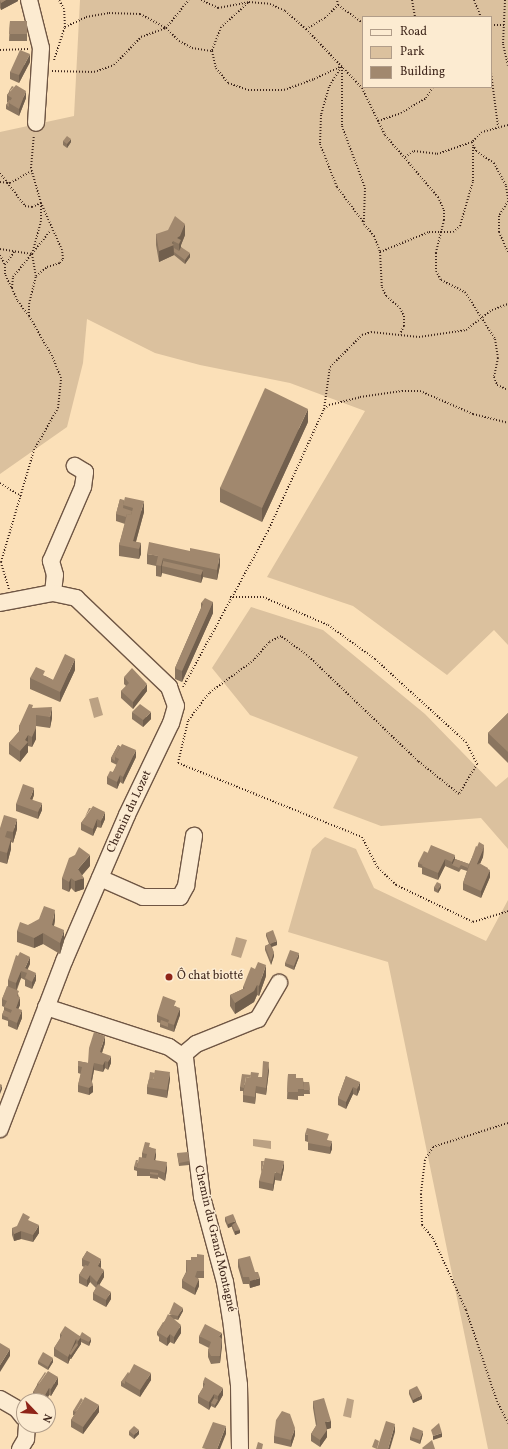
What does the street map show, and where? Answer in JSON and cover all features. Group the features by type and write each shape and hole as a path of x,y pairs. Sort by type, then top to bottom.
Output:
{"street":[{"path":"29,0 46,71 39,92 36,123"},
{"path":"53,593 55,575 51,561 83,487 85,472 75,466"},
{"path":"3,602 53,593 76,598 153,670 169,687 175,700"},
{"name":"Chemin du Lozet","path":"0,1129 46,1007 100,878 172,723 175,700"},
{"path":"100,878 143,897 180,897 186,886 194,836"},
{"path":"46,1007 169,1048 183,1055 196,1044 258,1018 279,983"},
{"name":"Chemin du Grand Montagné","path":"183,1055 188,1067 191,1121 202,1197 225,1282 232,1319 239,1385 240,1449"},
{"path":"0,1399 16,1408"},
{"path":"20,1449 26,1439 26,1433"}],"path":[{"path":"39,92 46,71 65,27 64,10 59,0"},
{"path":"46,71 94,72 114,65 141,37 166,28 188,0"},
{"path":"201,0 218,8 249,2 270,4 285,11 306,29 362,88 386,136 438,197 444,210 442,232 436,253 436,272 441,280 465,292 496,343 498,358 494,372 495,381 508,390"},
{"path":"269,0 270,4"},
{"path":"306,29 325,18 338,5 338,0"},
{"path":"412,0 415,16"},
{"path":"474,0 481,16"},
{"path":"505,0 504,44 508,64"},
{"path":"249,2 221,27 212,51 216,68 228,83 248,90 284,90 314,79 342,66"},
{"path":"338,5 362,22"},
{"path":"65,27 86,17 109,13 140,14 166,28 180,41 192,48 212,51"},
{"path":"492,25 504,25"},
{"path":"0,50 41,48"},
{"path":"342,66 328,87 321,115 320,144 337,187 374,236 380,252 382,287 404,316 404,326 400,334"},
{"path":"342,66 342,126 350,153 365,188 364,224"},
{"path":"492,81 498,126"},
{"path":"378,121 401,113 426,98 432,88"},
{"path":"36,123 31,148 32,171 41,203 51,230 62,250 63,259 60,263 47,267 36,276"},
{"path":"405,157 414,151 437,154 472,142 478,135 498,126 508,125"},
{"path":"380,252 430,232 453,232 460,226 473,181 472,142"},
{"path":"473,147 494,163 506,186 508,200 499,216 499,232 508,252"},
{"path":"0,182 10,183 32,171"},
{"path":"0,173 10,183 25,206 32,207 41,203"},
{"path":"29,316 29,304 36,276 32,254 40,221 41,203"},
{"path":"12,288 14,277 51,230"},
{"path":"0,249 32,254"},
{"path":"5,265 14,252"},
{"path":"0,255 5,265 5,274 17,300 29,316 52,356 61,378 58,408 34,450 1,562 10,585 3,602"},
{"path":"175,700 230,597 268,531 324,409 330,367 358,337 371,332 420,337 466,330 492,310 508,304"},
{"path":"324,409 329,405 360,396 402,391 420,391 473,414 508,423"},
{"path":"0,483 21,496"},
{"path":"230,597 263,597 328,625 375,660 466,742 478,764 459,794 418,760 307,655 281,636 269,642 254,660 209,693 188,721 178,764 362,838 378,868 396,885 473,922 508,911"},
{"path":"508,1123 433,1147 425,1160 421,1194 422,1225 433,1238 466,1310 497,1401 508,1423"}],"green space":[{"path":"80,0 508,0 508,645 494,630 447,675 353,606 267,577 365,411 290,383 200,365 155,353 87,319 83,363 67,427 0,474 0,132 74,116"},
{"path":"251,607 323,630 425,714 496,787 508,777 508,849 481,818 381,826 333,808 358,757 250,715 212,668"},
{"path":"325,837 356,849 374,888 486,941 508,900 508,1449 488,1449 388,962 288,932 312,849"}],"shaded area":[{"path":"98,697 103,715 94,718 89,699"},
{"path":"236,937 247,940 241,958 231,955"},
{"path":"253,1139 271,1141 271,1149 253,1146"},
{"path":"347,1398 354,1400 351,1418 343,1416"}],"building":[{"path":"10,21 27,21 27,34 9,34"},
{"path":"20,50 30,54 19,75 10,72"},
{"path":"16,85 26,91 19,109 9,103 12,98 7,95"},
{"path":"9,100 11,100 9,107 6,105"},
{"path":"67,136 71,139 67,144 63,141"},
{"path":"175,216 185,224 180,236 177,238 181,240 179,244 173,241 172,243 174,245 159,251 156,234 168,230"},
{"path":"181,247 190,253 185,260 174,252 174,248 179,251"},
{"path":"265,388 308,409 262,508 220,488"},
{"path":"125,497 144,501 133,541 141,543 139,549 119,545 127,514 131,515 133,508 123,505"},
{"path":"120,499 124,500 123,508 132,511 131,515 127,514 126,517 116,514"},
{"path":"149,542 190,551 190,548 220,554 217,570 163,558 161,566 156,565 158,556 147,554"},
{"path":"163,561 203,570 201,575 162,566"},
{"path":"205,598 213,602 182,671 175,668 203,604 201,603"},
{"path":"65,654 75,659 60,692 30,678 36,667 45,671 43,675 53,680"},
{"path":"132,668 147,684 133,702 121,691 129,683 124,677"},
{"path":"29,704 33,705 32,708 52,707 50,717 36,715 36,728 32,737 28,735 25,740 28,742 20,751 9,743 20,730 19,726"},
{"path":"140,704 151,712 143,720 132,712"},
{"path":"508,713 508,752 488,733"},
{"path":"122,744 136,750 123,777 120,775 117,782 107,777 110,771 113,772 119,759 115,757"},
{"path":"118,745 120,747 115,757 115,761 111,758"},
{"path":"23,784 34,788 30,799 42,803 38,812 16,804"},
{"path":"93,806 105,812 101,821 97,819 93,829 81,823"},
{"path":"4,815 17,819 13,832 7,831 5,837 11,839 7,853 0,851 0,828"},
{"path":"479,842 484,845 483,853 483,850 477,847"},
{"path":"431,845 455,855 452,862 445,859 438,873 422,866"},
{"path":"476,846 483,850 477,864 490,870 481,891 463,883"},
{"path":"79,847 90,855 78,869 84,878 75,881 71,878 69,882 62,878 69,858 75,855"},
{"path":"424,851 428,853 423,865 418,863"},
{"path":"455,859 469,864 468,868 461,865 459,868 452,865"},
{"path":"479,863 488,868 488,869 478,865"},
{"path":"437,882 441,884 438,890 434,887"},
{"path":"44,906 55,910 52,925 64,930 60,943 43,933 34,938 17,931 20,922 28,925 39,919"},
{"path":"273,930 277,941 270,944 266,933"},
{"path":"270,944 274,952 271,961 265,946"},
{"path":"290,950 299,953 294,966 285,963"},
{"path":"20,952 30,957 25,968 36,973 32,982 25,978 27,973 21,971 16,983 8,980 16,955 18,956"},
{"path":"258,962 266,965 259,986 257,985 254,991 235,1003 230,995 245,988 243,987 251,967 255,969"},
{"path":"7,986 19,991 17,996 20,997 16,1008 22,1010 17,1023 8,1019 12,1010 4,1007 7,1001 2,999"},
{"path":"163,996 176,1001 174,1006 180,1008 174,1025 168,1023 169,1020 157,1015"},
{"path":"4,1010 11,1013 9,1018 2,1015"},
{"path":"161,1020 169,1023 168,1027 160,1024"},
{"path":"94,1032 105,1036 100,1052 111,1056 108,1062 105,1061 103,1065 94,1063 91,1079 93,1085 89,1088 78,1085 82,1067 78,1066 78,1061 88,1063 89,1048"},
{"path":"263,1061 269,1062 266,1088 256,1086 255,1097 243,1095 246,1077 250,1078 251,1072 259,1073 258,1077 262,1077"},
{"path":"155,1070 170,1072 167,1090 147,1087 149,1079 153,1080"},
{"path":"150,1072 155,1073 153,1080 149,1079"},
{"path":"242,1074 251,1075 250,1078 246,1077 244,1088 240,1087"},
{"path":"288,1074 296,1074 296,1078 303,1078 304,1089 298,1089 298,1092 287,1092"},
{"path":"346,1076 360,1082 357,1089 353,1087 346,1102 338,1098"},
{"path":"304,1082 309,1082 310,1090 304,1090"},
{"path":"307,1128 329,1134 327,1140 332,1141 330,1147 308,1143 308,1135 305,1134"},
{"path":"145,1142 150,1143 149,1147 156,1149 154,1160 167,1162 165,1173 158,1170 137,1168 139,1157 146,1158 147,1154 142,1153"},
{"path":"188,1152 189,1161 179,1163 177,1153"},
{"path":"265,1158 284,1161 281,1174 275,1172 273,1184 259,1181"},
{"path":"136,1160 138,1160 137,1167 134,1167"},
{"path":"261,1161 264,1161 261,1174"},
{"path":"150,1172 158,1173 158,1175 150,1174"},
{"path":"23,1213 30,1217 28,1220 39,1225 33,1235 21,1231 14,1234 12,1228 17,1226"},
{"path":"233,1214 236,1221 228,1224 225,1217"},
{"path":"236,1222 240,1230 235,1231 232,1225"},
{"path":"87,1251 101,1259 98,1266 104,1270 97,1282 90,1275 87,1280 79,1275 85,1265 88,1266 90,1262 82,1259"},
{"path":"197,1254 204,1255 204,1271 197,1271 195,1277 199,1279 195,1288 182,1280 187,1271 186,1260 191,1260 191,1257 197,1257"},
{"path":"250,1256 255,1272 258,1272 260,1278 250,1281 249,1277 243,1277 238,1259"},
{"path":"98,1284 111,1292 106,1300 93,1293"},
{"path":"174,1302 183,1308 178,1316 169,1314"},
{"path":"168,1314 181,1325 174,1337 170,1334 167,1338 159,1333"},
{"path":"164,1322 159,1333 157,1332"},
{"path":"205,1324 222,1333 219,1336 222,1339 220,1356 211,1356 208,1350 211,1342 199,1336"},
{"path":"65,1326 81,1337 78,1341 76,1339 68,1357 54,1348 62,1335 60,1334"},
{"path":"82,1332 91,1338 89,1342 80,1338"},
{"path":"0,1343 10,1349 0,1365"},
{"path":"76,1343 78,1345 71,1355 69,1354"},
{"path":"43,1352 53,1358 48,1367 38,1361"},
{"path":"134,1364 151,1373 140,1390 125,1381"},
{"path":"48,1371 58,1377 51,1389 49,1388 46,1393 33,1392"},
{"path":"45,1372 46,1373 38,1385 37,1384"},
{"path":"128,1372 129,1373 125,1384 121,1382"},
{"path":"205,1377 223,1388 218,1396 214,1394 209,1402 198,1396 205,1384 203,1382"},
{"path":"417,1386 422,1395 413,1400 409,1390"},
{"path":"85,1397 99,1405 83,1427 71,1420"},
{"path":"81,1398 83,1400 76,1412 73,1411"},
{"path":"214,1398 218,1400 215,1405 211,1403"},
{"path":"324,1398 331,1421 325,1422 327,1430 320,1440 311,1434 317,1424 313,1401"},
{"path":"282,1411 290,1414 295,1428 291,1440 274,1436 276,1420"},
{"path":"386,1421 395,1424 388,1449 377,1449"},
{"path":"213,1422 226,1426 217,1449 202,1448"},
{"path":"439,1423 442,1433 433,1436 431,1430"},
{"path":"134,1426 139,1430 134,1435 129,1431"},
{"path":"413,1427 423,1431 420,1440 410,1437"},
{"path":"375,1439 379,1441 377,1449 372,1447"},
{"path":"432,1440 435,1449 422,1448"},
{"path":"258,1442 263,1444 262,1449 256,1449"}],"place":[{"name":"Ô chat biotté","path":"169,977"}]}
